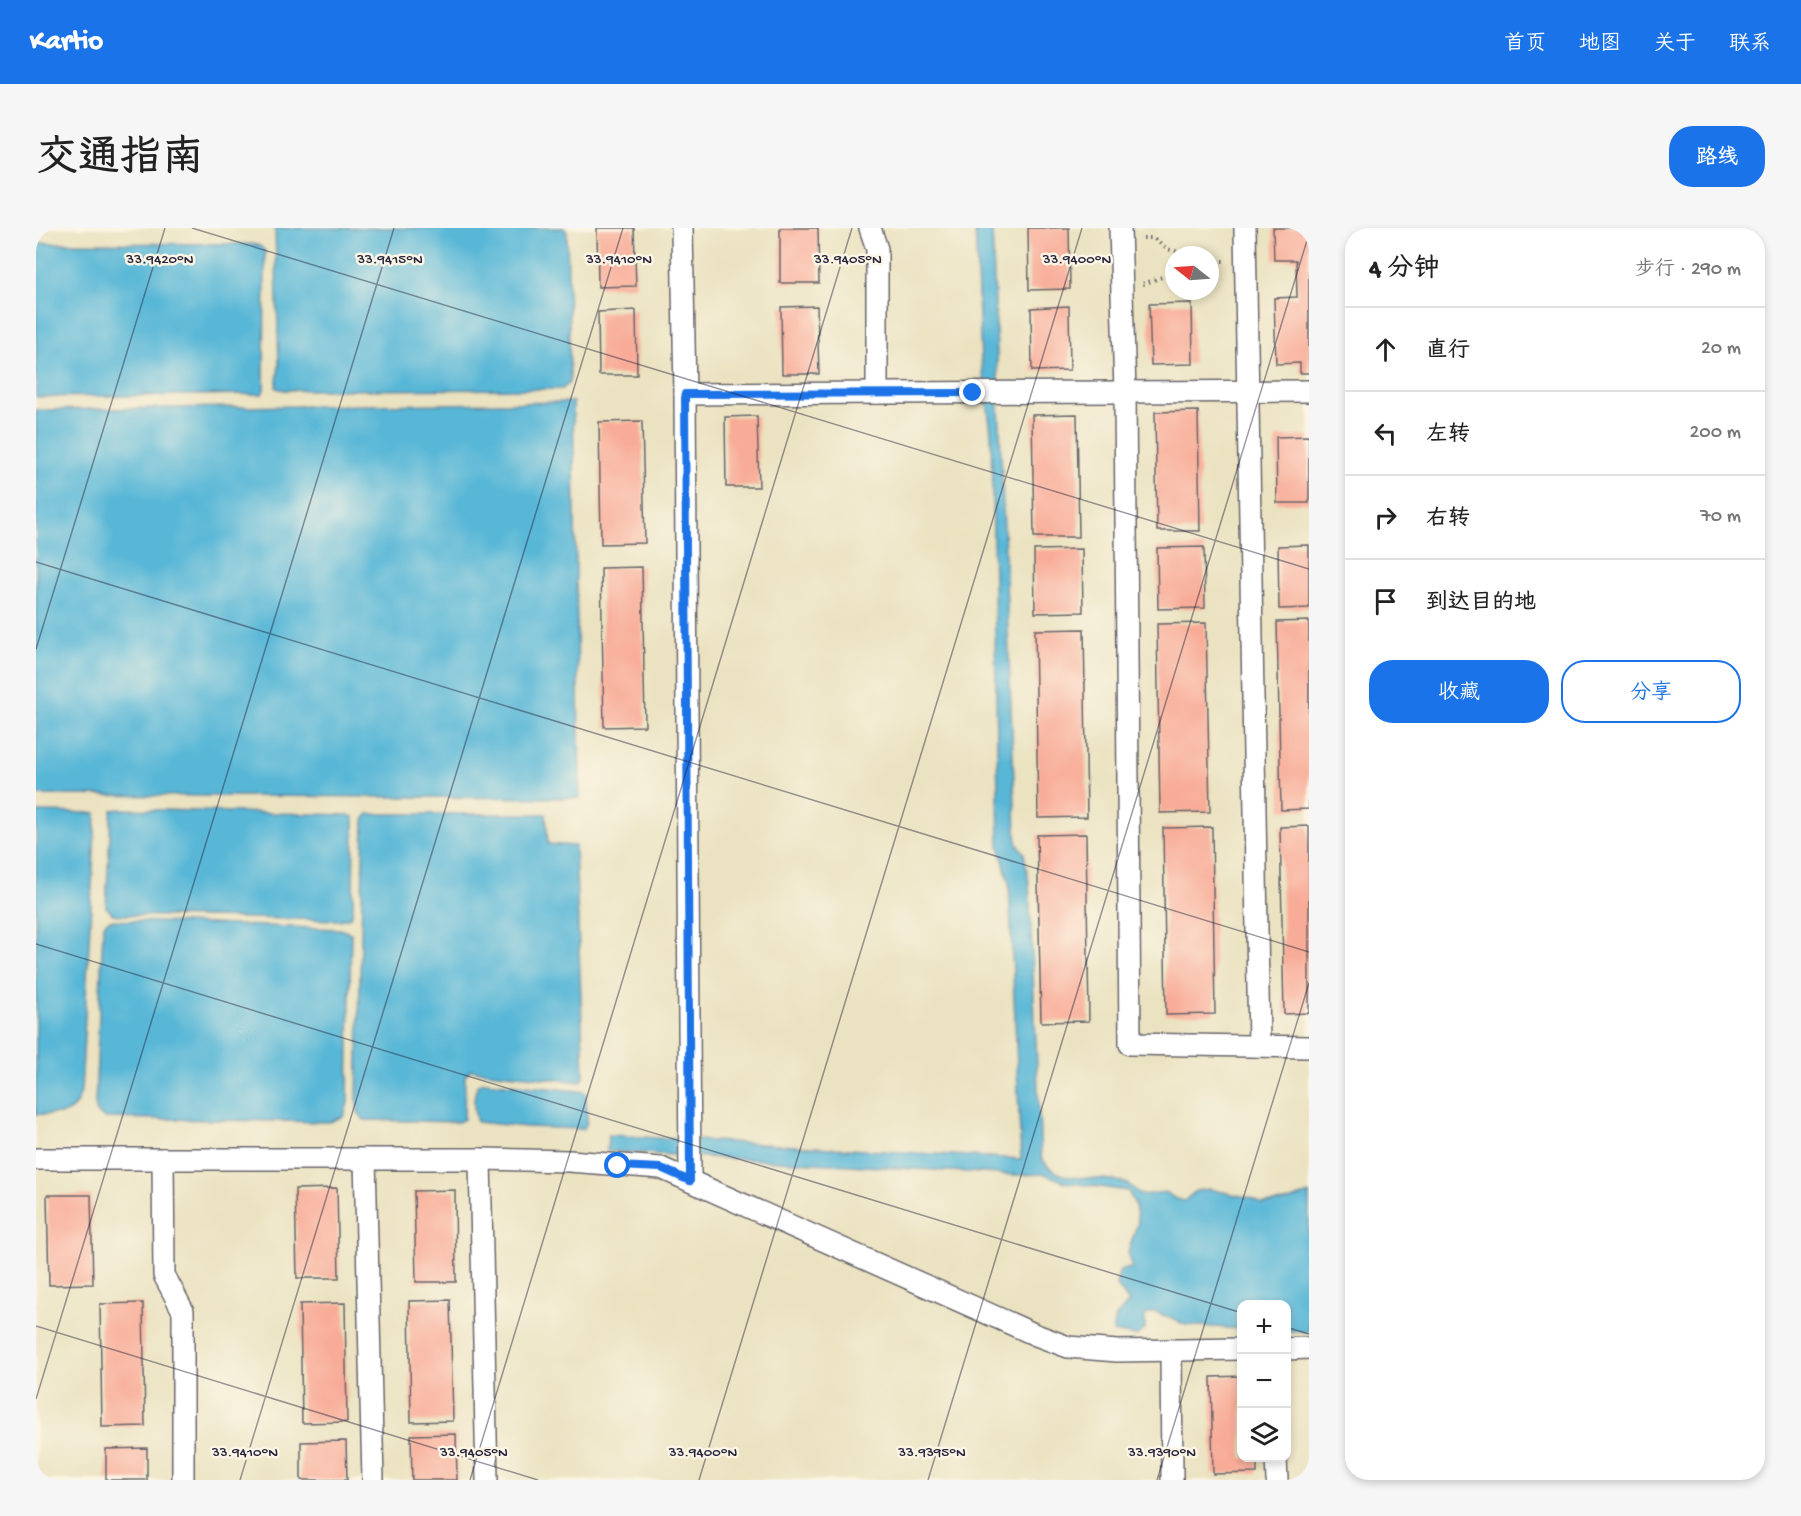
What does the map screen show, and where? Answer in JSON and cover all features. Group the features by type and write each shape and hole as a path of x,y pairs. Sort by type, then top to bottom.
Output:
{"street":[{"path":"682,228 690,1181"},
{"path":"870,228 877,249 877,393"},
{"path":"1245,228 1259,1046"},
{"path":"1120,235 1125,392 1130,1044 1309,1047"},
{"path":"685,394 1309,391"},
{"path":"365,1158 373,1480"},
{"path":"36,1159 480,1159 569,1161 661,1168 1036,1335 1068,1347 1117,1351 1237,1349"},
{"path":"163,1159 164,1275 183,1311 183,1480"},
{"path":"480,1159 487,1480"},
{"path":"1291,1348 1309,1348"},
{"path":"1171,1350 1172,1480"},
{"path":"1276,1462 1277,1480"}],"path":[{"path":"1120,235 1153,238 1165,247"}],"water":[{"path":"275,228 564,228 567,232 569,383 562,389 284,390 276,388 279,366"},
{"path":"975,228 992,228 1016,833 1017,843 1024,853 1029,883 1041,1157 1048,1167 1057,1173 1078,1178 1122,1182 1141,1195 1166,1192 1184,1201 1196,1191 1209,1189 1251,1198 1262,1204 1285,1202 1309,1194 1309,1332 1291,1331 1291,1300 1237,1300 1237,1329 1186,1325 1154,1311 1145,1315 1145,1329 1136,1336 1113,1332 1116,1317 1129,1302 1116,1284 1120,1270 1132,1268 1128,1252 1138,1222 1135,1205 1128,1191 1065,1182 1045,1174 1016,1175 607,1151 608,1135 1021,1159 1009,882 999,846 991,431 981,359"},
{"path":"36,243 252,244 260,246 265,251 264,389 262,394 36,397"},
{"path":"573,402 580,798 36,795 36,410"},
{"path":"112,810 354,817 351,917 339,920 113,914 106,907 111,816"},
{"path":"36,812 96,813 81,1091 74,1106 65,1113 59,1114 36,1114"},
{"path":"368,814 546,814 548,844 575,846 584,1076 581,1082 470,1070 465,1076 464,1119 458,1122 364,1120 358,1112 357,1098 364,820"},
{"path":"110,920 339,929 351,933 348,1103 344,1116 330,1122 105,1118 97,1113 95,1104 103,929 105,923"},
{"path":"484,1082 586,1093 587,1123 583,1129 477,1122 474,1108 475,1093 478,1084"}],"building":[{"path":"597,228 634,228 636,286 598,287"},
{"path":"780,228 818,228 819,283 780,283"},
{"path":"1028,228 1069,228 1070,289 1029,290"},
{"path":"1273,228 1309,228 1309,373 1300,373 1300,363 1276,364 1274,298 1297,297 1296,260 1274,260"},
{"path":"1192,303 1193,364 1151,365 1149,304"},
{"path":"817,306 819,374 782,374 781,307"},
{"path":"1069,306 1070,370 1032,371 1031,308"},
{"path":"636,310 637,375 599,375 598,312"},
{"path":"1198,411 1200,531 1157,531 1155,412"},
{"path":"1077,414 1079,537 1034,537 1032,415"},
{"path":"757,416 759,487 726,487 725,417"},
{"path":"642,421 645,543 601,544 599,422"},
{"path":"1309,436 1309,503 1277,503 1276,437"},
{"path":"1309,545 1309,608 1279,609 1278,546"},
{"path":"1204,547 1205,608 1158,609 1157,548"},
{"path":"1082,549 1083,612 1035,613 1034,550"},
{"path":"642,567 645,726 604,727 601,568"},
{"path":"1309,621 1309,809 1281,810 1277,622"},
{"path":"1206,623 1210,812 1160,813 1157,624"},
{"path":"1084,629 1087,817 1038,818 1035,630"},
{"path":"1309,826 1309,1013 1284,1014 1280,827"},
{"path":"1212,827 1215,1014 1166,1015 1163,828"},
{"path":"1086,834 1089,1021 1041,1022 1037,835"},
{"path":"337,1188 339,1278 297,1278 295,1189"},
{"path":"455,1190 456,1282 416,1282 414,1191"},
{"path":"47,1195 91,1195 93,1284 49,1285"},
{"path":"450,1300 453,1421 411,1422 409,1301"},
{"path":"143,1303 145,1426 102,1427 100,1304"},
{"path":"345,1303 347,1422 302,1423 300,1304"},
{"path":"1237,1376 1237,1462 1257,1462 1257,1473 1213,1474 1211,1377"},
{"path":"456,1434 457,1480 412,1480 411,1435"},
{"path":"346,1441 347,1480 301,1480 301,1442"},
{"path":"147,1448 147,1480 106,1480 106,1449"}],"route":[{"path":"618,1166 661,1168 690,1181 685,394 973,393"}]}
